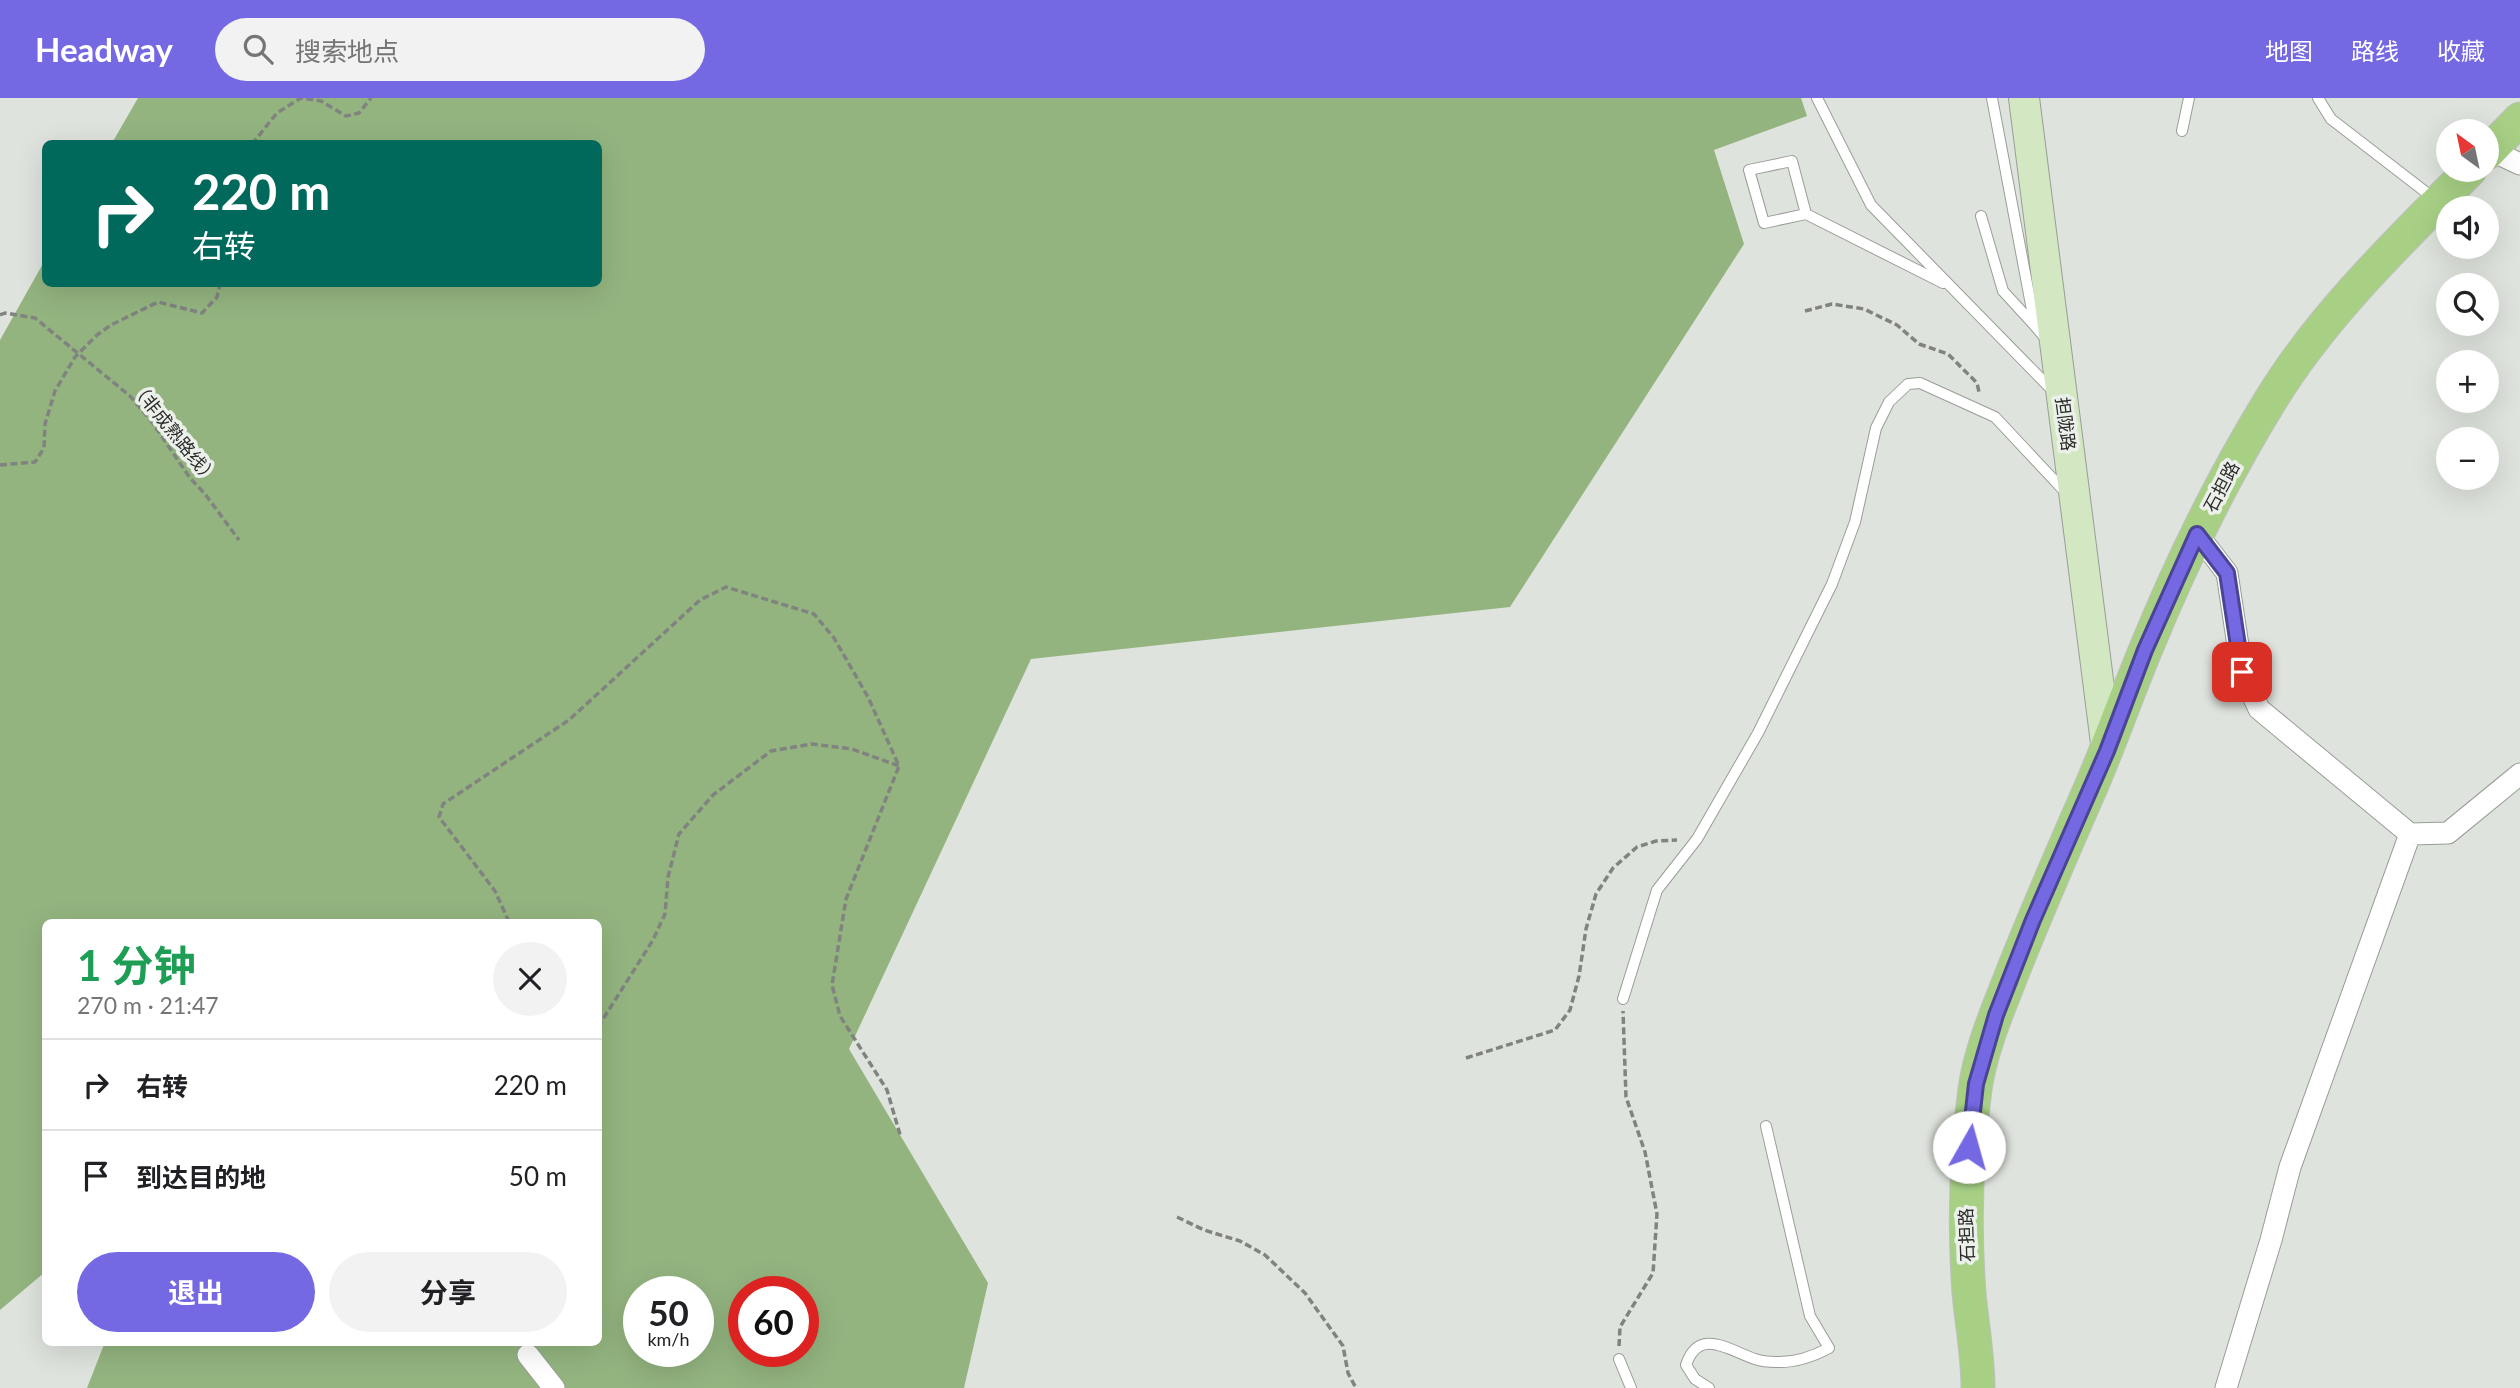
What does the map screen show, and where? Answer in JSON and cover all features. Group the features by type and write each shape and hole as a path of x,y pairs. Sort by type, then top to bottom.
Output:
{"main road":[{"name":"石担路","path":"2499,140 2520,119"},
{"name":"石担路","path":"2445,196 2458,182"},
{"name":"石担路","path":"1978,1388 1965,1214 1976,1084 1996,1015 2033,920 2107,751 2145,650 2222,484 2272,399 2322,328 2436,205"}],"street":[{"name":"担陇路","path":"2024,98 2107,751"},
{"path":"2499,160 2520,164"},
{"path":"2197,534 2227,573 2242,672 2259,709 2410,834 2448,833 2520,774"},
{"path":"2226,1388 2290,1167 2410,834"},
{"path":"527,1355 554,1388"}],"lane":[{"path":"1817,98 1871,205 2062,400"},
{"path":"1992,98 2035,326"},
{"path":"2182,131 2189,98"},
{"path":"2318,98 2331,119 2436,200"},
{"path":"1807,214 1792,161 1749,170 1764,223 1807,214 1952,288"},
{"path":"1981,216 2003,291 2056,350"},
{"path":"1623,999 1657,890 1697,839 1758,733 1832,584 1855,522 1876,428 1889,402 1908,384 1920,383 1995,417 2076,504"},
{"path":"1709,1388 1695,1379 1686,1366 1690,1354 1704,1345 1723,1344 1755,1359 1778,1362 1808,1359 1829,1349 1810,1316 1766,1126"},
{"path":"1619,1359 1631,1388"}],"path":[{"path":"255,140 277,113 301,98 321,101 346,116 359,113 372,98"},
{"path":"0,465 35,461 44,448 45,424 55,391 79,353 97,335 111,325 158,302 202,313 217,297 219,287"},
{"path":"1805,311 1832,304 1864,309 1897,325 1919,344 1948,354 1977,383 1983,412"},
{"name":"（非成熟路线）","path":"0,315 5,313 35,318 130,396 239,540"},
{"path":"508,919 495,891 439,817 443,804 569,720 700,600 726,587 814,614 834,638 868,696 899,766 846,899 832,985 840,1016 887,1090 901,1138"},
{"path":"602,1021 653,940 665,914 668,877 679,834 713,795 771,751 812,744 852,749 899,766"},
{"path":"1466,1058 1555,1030 1570,1010 1579,976 1586,929 1596,894 1613,868 1637,847 1656,841 1697,839"},
{"path":"1619,1359 1620,1327 1653,1273 1657,1214 1645,1152 1626,1097 1623,999"},
{"path":"1177,1217 1204,1230 1240,1241 1265,1255 1305,1293 1343,1346 1348,1373 1356,1388"}],"green space":[{"path":"138,98 1801,98 1807,116 1714,150 1744,244 1510,607 1031,659 849,1049 988,1283 964,1388 87,1388 103,1346 602,1346 602,919 42,919 42,1275 0,1310 0,340 42,265 42,287 602,287 602,140 114,140"}],"route":[{"path":"1969,1147 1976,1084 1996,1015 2033,920 2107,751 2145,650 2197,534 2227,573 2242,672"}]}
